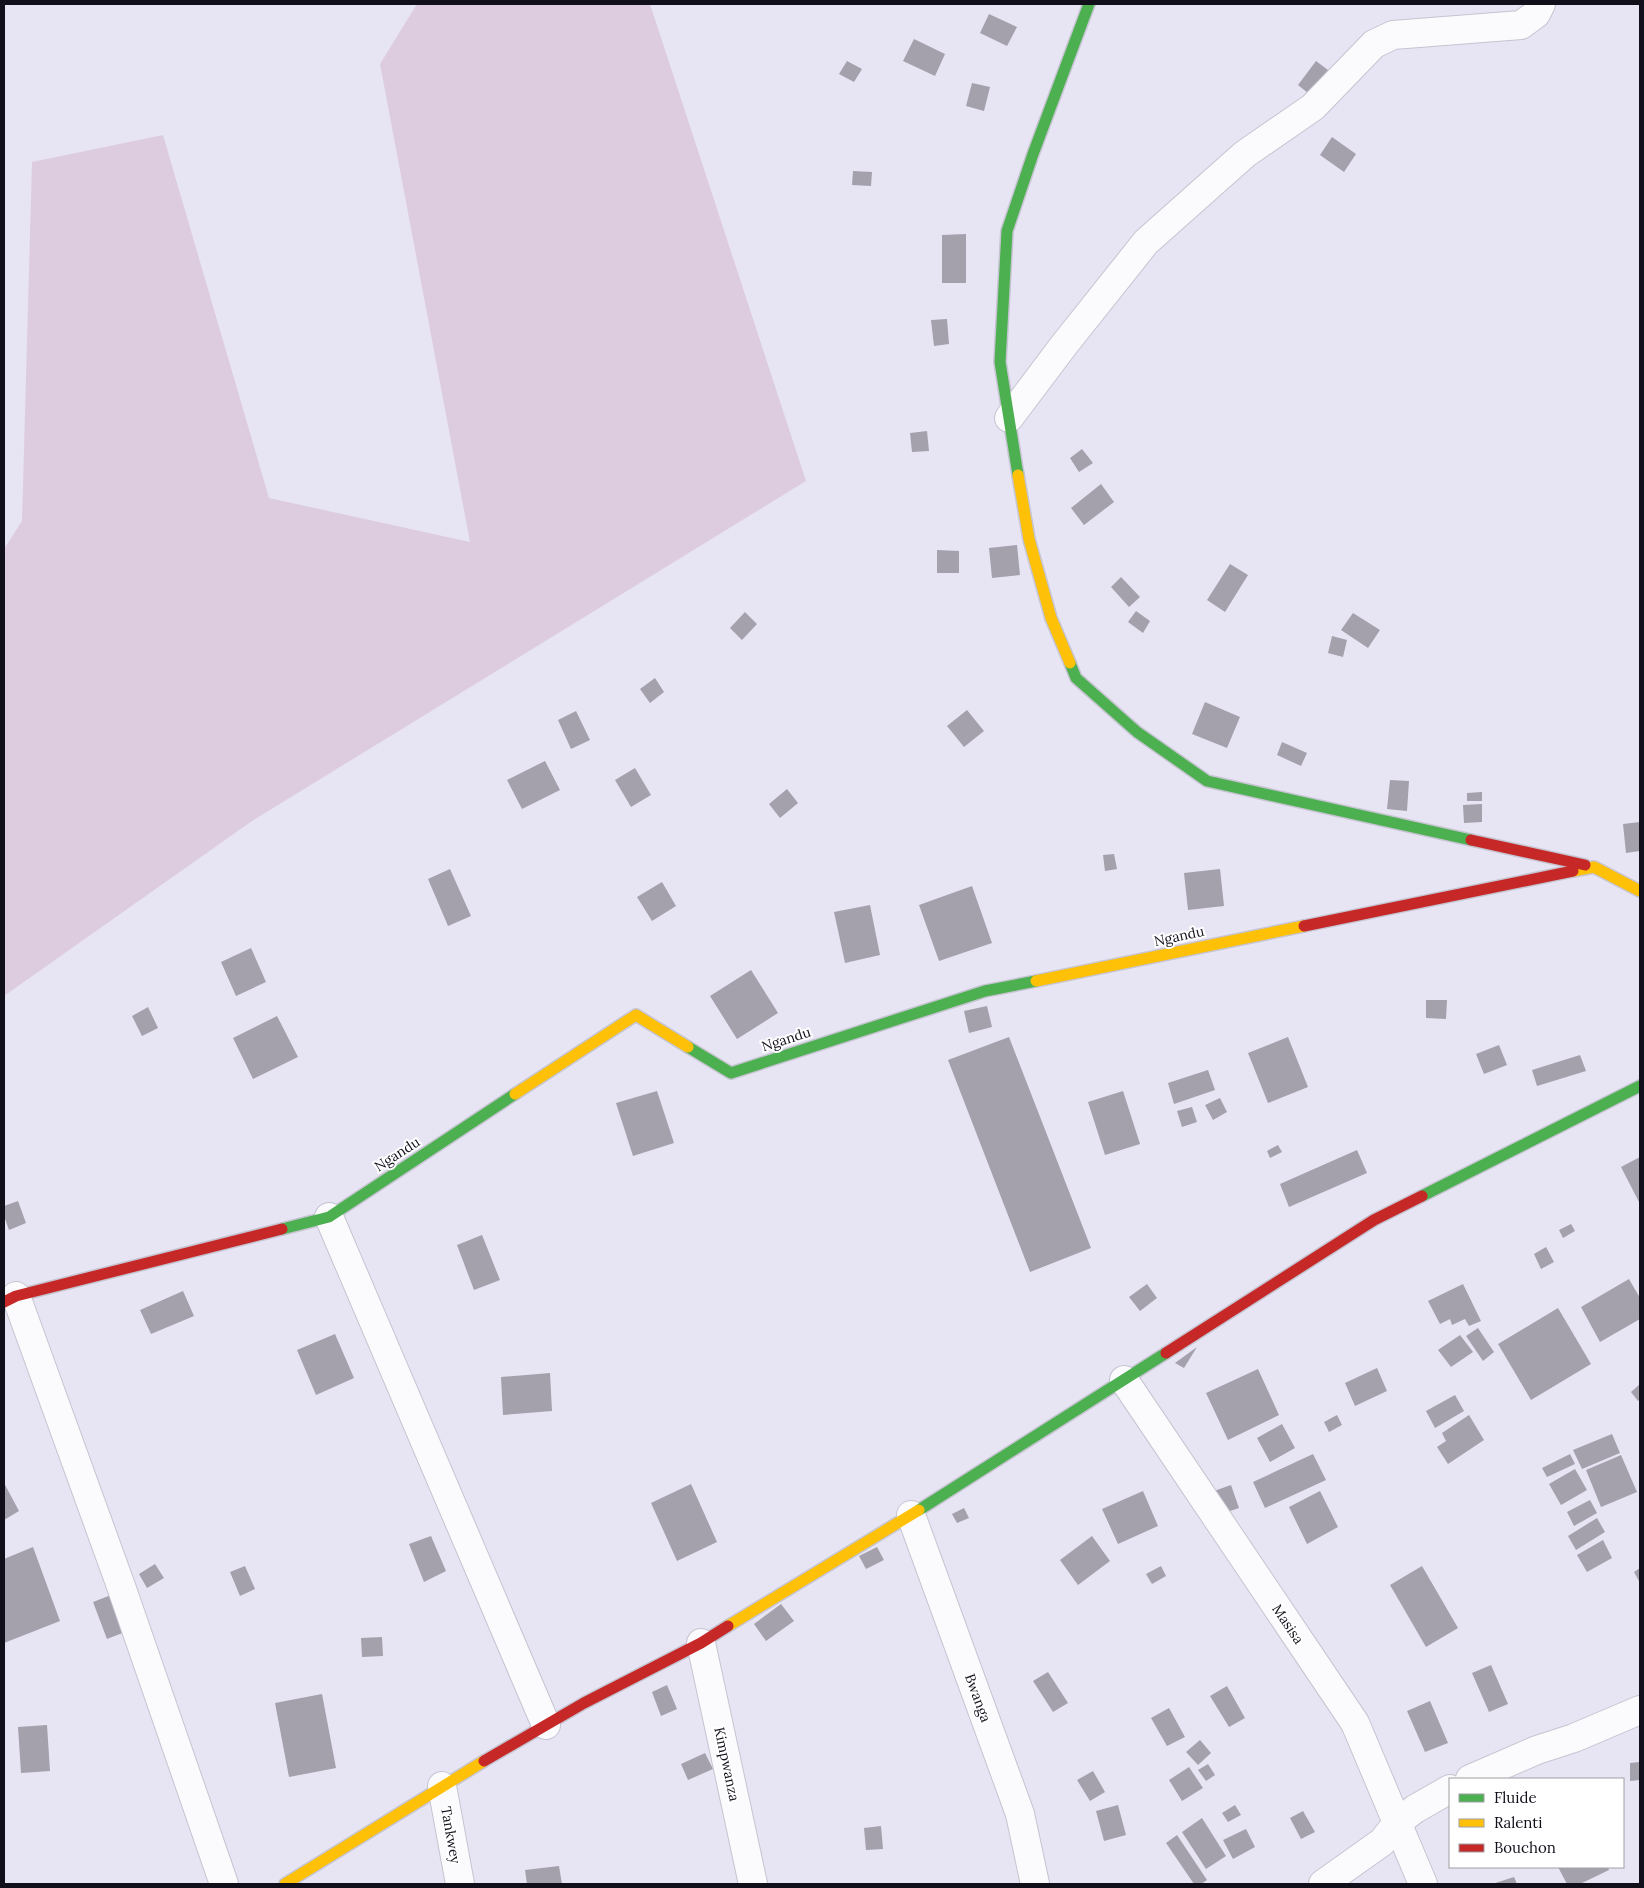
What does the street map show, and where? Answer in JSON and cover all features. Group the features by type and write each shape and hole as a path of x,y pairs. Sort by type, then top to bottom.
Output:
{"street":[{"path":"1089,4 1033,154 1007,231 1000,362 1029,539 1051,618 1076,678 1137,732 1207,781 1594,867 1640,891"},
{"path":"1009,418 1064,344 1146,242 1245,154 1313,107 1374,44 1393,35 1521,24 1536,14 1540,4"},
{"name":"Ngandu","path":"10,1299 329,1218 636,1015 731,1073 984,991 1594,867"},
{"path":"286,1884 442,1786 584,1702 701,1643 911,1516 1374,1220 1640,1086"},
{"path":"329,1218 546,1725"},
{"path":"10,1299 122,1589 224,1884"},
{"name":"Masisa","path":"1124,1380 1355,1723 1423,1884"},
{"name":"Bwanga","path":"911,1516 1020,1814 1035,1884"},
{"name":"Kimpwanza","path":"701,1643 753,1884"},
{"path":"1472,1778 1537,1750 1574,1738 1640,1710"},
{"name":"Tankwey","path":"442,1786 460,1884"},
{"path":"1323,1884 1382,1842 1398,1822 1415,1809 1449,1790"}],"shaded area":[{"path":"417,4 650,4 806,481 252,821 4,996 4,549 22,521 32,162 163,135 269,498 470,542 380,64"}],"building":[{"path":"989,14 1017,27 1007,46 980,33"},
{"path":"914,39 945,54 935,76 903,61"},
{"path":"847,61 862,69 854,82 839,74"},
{"path":"1316,61 1332,73 1313,97 1298,85"},
{"path":"972,83 990,87 984,111 966,106"},
{"path":"1332,137 1356,154 1344,172 1320,155"},
{"path":"853,171 872,172 871,186 852,185"},
{"path":"966,234 966,283 942,283 942,235"},
{"path":"947,319 949,344 934,346 931,320"},
{"path":"927,431 929,451 912,452 910,433"},
{"path":"1082,449 1093,463 1079,472 1070,458"},
{"path":"1101,484 1114,502 1084,525 1071,508"},
{"path":"1017,545 1020,575 992,578 989,548"},
{"path":"937,550 959,551 959,573 937,573"},
{"path":"1230,564 1248,575 1225,612 1207,600"},
{"path":"1121,577 1140,597 1129,607 1111,587"},
{"path":"1136,611 1150,621 1143,633 1128,622"},
{"path":"745,612 757,624 742,640 730,628"},
{"path":"1353,613 1380,630 1368,648 1341,630"},
{"path":"1332,636 1347,640 1343,657 1328,653"},
{"path":"655,678 664,692 650,703 640,689"},
{"path":"1205,702 1240,717 1227,748 1192,734"},
{"path":"967,710 984,731 964,747 947,726"},
{"path":"576,711 590,740 571,749 558,720"},
{"path":"1282,742 1307,753 1301,766 1277,755"},
{"path":"545,761 560,790 522,809 507,780"},
{"path":"635,768 651,795 631,807 615,780"},
{"path":"1390,780 1409,781 1407,811 1387,809"},
{"path":"787,789 798,803 780,818 769,804"},
{"path":"1482,792 1482,801 1467,801 1467,793"},
{"path":"1482,804 1482,822 1464,823 1463,805"},
{"path":"1640,822 1640,851 1626,853 1623,824"},
{"path":"1114,854 1117,869 1105,871 1103,855"},
{"path":"450,869 471,916 448,926 428,879"},
{"path":"1220,869 1224,906 1188,910 1184,873"},
{"path":"662,882 676,906 652,921 637,897"},
{"path":"972,886 992,943 939,961 919,905"},
{"path":"870,905 880,955 845,963 834,912"},
{"path":"251,948 266,982 236,996 221,962"},
{"path":"751,970 778,1013 737,1039 710,996"},
{"path":"1426,1000 1447,1000 1446,1019 1426,1018"},
{"path":"987,1006 992,1027 969,1033 964,1011"},
{"path":"148,1007 158,1028 142,1036 132,1016"},
{"path":"277,1016 298,1057 253,1079 233,1038"},
{"path":"1009,1037 1091,1248 1030,1272 948,1060"},
{"path":"1288,1037 1308,1087 1268,1103 1248,1053"},
{"path":"1499,1045 1507,1065 1484,1074 1476,1054"},
{"path":"1580,1055 1586,1071 1537,1086 1532,1070"},
{"path":"1208,1070 1215,1090 1174,1104 1168,1083"},
{"path":"657,1091 674,1143 633,1156 616,1103"},
{"path":"1123,1091 1140,1144 1105,1155 1088,1102"},
{"path":"1220,1098 1227,1112 1213,1120 1205,1105"},
{"path":"1192,1107 1197,1122 1182,1127 1177,1111"},
{"path":"1278,1145 1282,1152 1270,1158 1267,1151"},
{"path":"1357,1150 1367,1173 1289,1207 1280,1184"},
{"path":"1640,1157 1640,1204 1621,1167"},
{"path":"18,1201 26,1223 9,1230 4,1216 4,1206"},
{"path":"1571,1224 1575,1231 1563,1238 1559,1230"},
{"path":"482,1235 500,1280 474,1290 457,1245"},
{"path":"1546,1247 1554,1262 1541,1269 1534,1254"},
{"path":"1629,1279 1640,1298 1640,1319 1600,1342 1581,1307"},
{"path":"1147,1284 1157,1298 1140,1311 1129,1297"},
{"path":"1463,1284 1481,1321 1469,1326 1465,1319 1452,1325 1450,1319 1440,1324 1428,1301"},
{"path":"183,1291 194,1316 151,1334 140,1310"},
{"path":"1558,1308 1591,1364 1531,1400 1498,1344"},
{"path":"1478,1328 1494,1352 1483,1361 1466,1336"},
{"path":"335,1334 354,1378 316,1395 297,1350"},
{"path":"1460,1335 1473,1352 1451,1367 1438,1350"},
{"path":"1197,1347 1184,1368 1175,1363"},
{"path":"1377,1368 1387,1391 1355,1406 1345,1383"},
{"path":"1258,1369 1279,1415 1228,1440 1206,1393"},
{"path":"550,1373 552,1411 503,1415 501,1377"},
{"path":"1640,1384 1640,1399 1638,1401 1631,1392"},
{"path":"1455,1395 1464,1411 1435,1428 1426,1411"},
{"path":"1337,1415 1342,1425 1329,1432 1324,1422"},
{"path":"1469,1415 1484,1440 1448,1464 1437,1447 1446,1441 1442,1433"},
{"path":"1282,1424 1295,1448 1270,1462 1257,1438"},
{"path":"1612,1434 1620,1453 1582,1469 1573,1450"},
{"path":"1313,1454 1326,1480 1265,1508 1253,1482"},
{"path":"1570,1454 1575,1464 1547,1477 1542,1468"},
{"path":"1621,1455 1637,1492 1601,1507 1586,1470"},
{"path":"1575,1469 1587,1490 1561,1505 1549,1484"},
{"path":"4,1483 19,1511 4,1520"},
{"path":"691,1484 717,1542 677,1561 651,1503"},
{"path":"1231,1485 1239,1508 1221,1514 1214,1491"},
{"path":"1143,1491 1158,1526 1118,1544 1102,1509"},
{"path":"1320,1491 1338,1527 1307,1544 1289,1507"},
{"path":"1590,1500 1597,1513 1574,1526 1567,1512"},
{"path":"964,1508 969,1518 957,1523 952,1514"},
{"path":"1597,1518 1605,1532 1576,1550 1568,1536"},
{"path":"431,1536 446,1571 424,1582 409,1544"},
{"path":"1092,1536 1110,1561 1078,1585 1060,1560"},
{"path":"1603,1540 1612,1558 1587,1572 1577,1555"},
{"path":"33,1547 60,1621 4,1643 4,1559"},
{"path":"877,1547 884,1560 866,1569 859,1556"},
{"path":"155,1564 164,1578 147,1588 139,1574"},
{"path":"245,1566 255,1589 240,1596 230,1572"},
{"path":"1161,1566 1166,1576 1152,1584 1146,1574"},
{"path":"1422,1566 1458,1628 1426,1647 1390,1585"},
{"path":"1640,1568 1640,1583 1634,1572"},
{"path":"111,1595 125,1632 107,1639 93,1602"},
{"path":"781,1604 794,1621 766,1641 754,1624"},
{"path":"382,1637 383,1656 362,1657 361,1638"},
{"path":"1491,1665 1508,1704 1489,1712 1472,1673"},
{"path":"1048,1672 1068,1703 1053,1712 1033,1681"},
{"path":"667,1685 677,1709 661,1716 652,1692"},
{"path":"1227,1686 1245,1718 1229,1727 1210,1696"},
{"path":"322,1694 336,1768 289,1777 275,1703"},
{"path":"1430,1701 1448,1743 1425,1752 1407,1711"},
{"path":"1169,1708 1185,1737 1167,1746 1151,1718"},
{"path":"47,1725 50,1771 21,1773 18,1727"},
{"path":"1200,1740 1211,1753 1198,1765 1186,1752"},
{"path":"705,1753 713,1769 688,1780 681,1764"},
{"path":"1640,1762 1640,1780 1630,1781 1630,1763"},
{"path":"1208,1764 1215,1775 1206,1781 1198,1770"},
{"path":"1189,1767 1203,1788 1182,1801 1169,1780"},
{"path":"1093,1771 1105,1792 1090,1801 1077,1780"},
{"path":"1118,1805 1126,1835 1104,1841 1096,1811"},
{"path":"1235,1805 1241,1815 1228,1822 1222,1813"},
{"path":"1303,1811 1315,1832 1301,1839 1290,1818"},
{"path":"1202,1818 1226,1856 1206,1869 1182,1832"},
{"path":"881,1826 883,1849 866,1850 864,1828"},
{"path":"1246,1829 1255,1847 1233,1859 1223,1840"},
{"path":"1177,1835 1207,1880 1201,1884 1194,1884 1166,1843"},
{"path":"559,1866 562,1884 527,1884 525,1870"},
{"path":"1559,1868 1608,1868 1609,1870 1580,1884 1567,1884"},
{"path":"1514,1877 1517,1884 1492,1884"}],"traffic: fast":[{"path":"1018,475 1000,362 1007,231 1033,154 1089,4"},
{"path":"1070,663 1076,678 1137,732 1207,781 1471,840"},
{"path":"688,1047 731,1073 985,991 1036,981"},
{"path":"1422,1196 1640,1086"},
{"path":"282,1229 329,1217 515,1094"},
{"path":"919,1510 1166,1353"}],"traffic: slow":[{"path":"1018,475 1029,539 1051,618 1070,663"},
{"path":"1573,871 1594,867 1640,891"},
{"path":"1036,981 1304,926"},
{"path":"515,1094 636,1015 688,1047"},
{"path":"728,1626 919,1510"},
{"path":"285,1884 484,1761"}],"traffic: jam":[{"path":"1471,840 1585,865"},
{"path":"1304,926 1573,871"},
{"path":"1166,1353 1374,1220 1422,1196"},
{"path":"4,1302 16,1296 282,1229"},
{"path":"484,1761 584,1703 701,1643 728,1626"}]}
